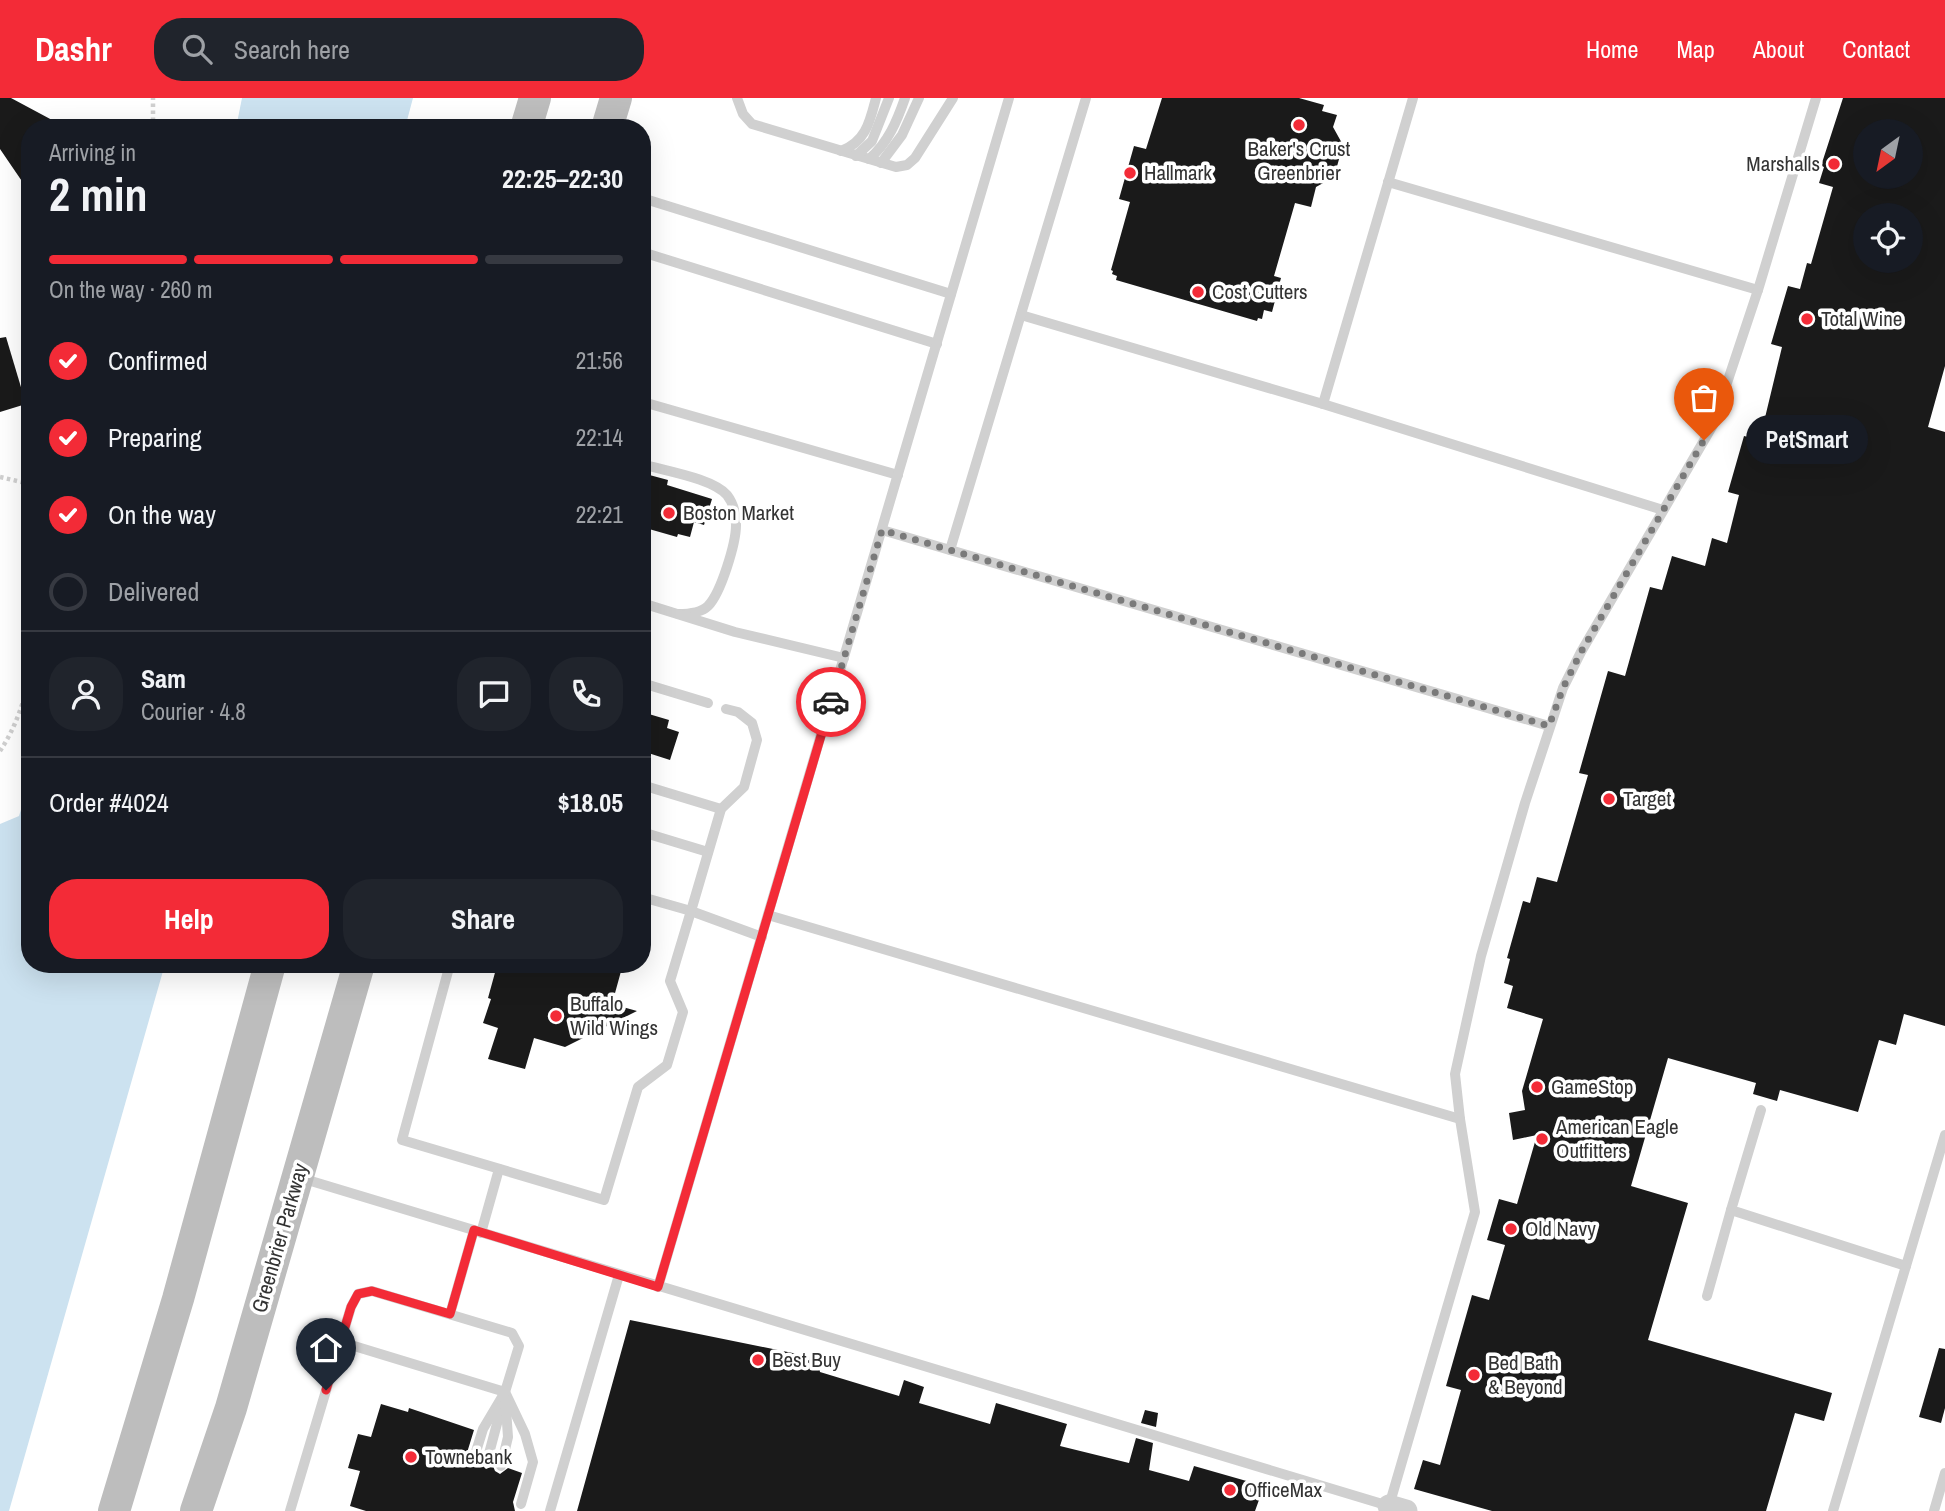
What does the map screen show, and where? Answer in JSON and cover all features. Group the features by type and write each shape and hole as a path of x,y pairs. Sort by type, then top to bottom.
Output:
{"main road":[{"path":"529,119 535,98"},
{"path":"609,119 615,98"},
{"path":"114,1511 178,1299 268,973"},
{"name":"Greenbrier Parkway","path":"196,1511 230,1408 356,973"}],"lane":[{"path":"737,98 743,114 752,124 896,167 915,158 953,98"},
{"path":"841,151 858,142 864,135 876,98"},
{"path":"856,156 872,141 889,98"},
{"path":"869,159 889,135 905,98"},
{"path":"881,163 902,135 919,98"},
{"path":"658,1287 1009,98"},
{"path":"950,550 1086,98"},
{"path":"1323,404 1413,98"},
{"path":"298,1177 1398,1508 1475,1212 1455,1074 1478,969 1549,726 1563,688 1581,652 1713,425 1758,290 1816,98"},
{"path":"1388,182 1758,290"},
{"path":"651,201 951,295"},
{"path":"651,255 937,344"},
{"path":"1021,315 1323,404 1663,510"},
{"path":"651,404 898,475"},
{"path":"651,467 720,489 734,507 736,533 714,597 701,611 678,614"},
{"path":"882,530 1549,726"},
{"path":"651,606 763,638 844,657"},
{"path":"651,686 708,703"},
{"path":"448,973 402,1140 604,1200 638,1087 667,1065 683,1012 670,981 721,809 744,787 757,740 752,723 738,712 726,709"},
{"path":"651,788 721,809"},
{"path":"651,835 709,852"},
{"path":"651,900 762,937"},
{"path":"768,915 1460,1119"},
{"path":"1707,1296 1760,1110"},
{"path":"1833,1511 1945,1135"},
{"path":"450,1314 499,1169"},
{"path":"1731,1210 1906,1265"},
{"path":"550,1511 620,1275"},
{"path":"290,1511 351,1307 358,1294 372,1291 512,1333 519,1346 487,1461"},
{"path":"341,1342 505,1392 526,1434 533,1462 521,1504"},
{"path":"474,1458 483,1429 505,1392"},
{"path":"500,1466 508,1437 505,1392"},
{"path":"1934,1511 1945,1473"}],"path":[{"path":"153,98 153,119"},
{"path":"0,477 21,482"},
{"path":"0,751 8,740 21,702"}],"water":[{"path":"242,98 413,98 407,119 238,119"},
{"path":"21,810 21,973 162,973 9,1511 0,1511 0,824 19,816"}],"building":[{"path":"0,98 11,98 50,119 21,119 21,180 0,149"},
{"path":"1162,98 1299,98 1324,105 1322,111 1337,115 1333,127 1343,145 1334,177 1316,187 1311,207 1295,203 1274,276 1281,278 1272,312 1264,310 1262,319 1258,318 1257,321 1116,280 1117,276 1112,274 1130,202 1119,199 1134,146 1146,149"},
{"path":"1843,98 1945,98 1945,366 1928,427 1945,432 1945,1026 1904,1014 1896,1045 1879,1040 1858,1112 1780,1090 1777,1101 1753,1094 1756,1083 1668,1058 1631,1186 1688,1203 1648,1340 1832,1393 1824,1421 1795,1413 1766,1511 1492,1511 1414,1489 1423,1460 1440,1465 1461,1390 1446,1386 1472,1295 1489,1300 1505,1245 1487,1240 1499,1199 1517,1204 1537,1135 1513,1140 1509,1113 1525,1110 1522,1091 1543,1019 1507,1008 1513,986 1504,983 1510,959 1507,958 1523,901 1530,903 1537,877 1557,882 1588,775 1579,773 1608,671 1625,676 1650,587 1662,590 1672,556 1705,566 1712,538 1727,543 1739,495 1728,492 1744,436 1756,439 1760,426 1763,426 1782,347 1771,344 1788,286 1800,289 1807,263 1811,264 1833,187 1819,183 1824,167 1821,166"},
{"path":"6,337 21,387 21,406 0,412 0,338"},
{"name":"Boston Market","path":"651,475 668,480 667,485 712,499 704,525 694,522 690,537 678,534 677,537 651,530"},
{"path":"651,715 669,720 667,728 679,732 670,760 651,754"},
{"name":"Buffalo Wild Wings","path":"495,973 621,973 612,1004 637,1011 565,1047 534,1038 525,1069 488,1059 498,1028 483,1023 491,999 488,998"},
{"path":"630,1320 817,1358 820,1372 899,1396 904,1380 924,1387 919,1403 990,1424 996,1403 1067,1424 1060,1446 1129,1463 1136,1438 1153,1443 1149,1470 1189,1481 1194,1466 1264,1486 1255,1511 577,1511"},
{"path":"1939,1348 1945,1349 1945,1408 1941,1423 1919,1417"},
{"name":"Townebank","path":"381,1404 408,1412 409,1408 474,1430 466,1456 469,1464 475,1466 480,1463 486,1469 493,1466 500,1474 508,1468 522,1473 513,1502 515,1511 366,1511 350,1506 360,1471 348,1468 358,1434 371,1437"},
{"path":"1145,1410 1158,1413 1156,1427 1141,1423"}],"way so far":[{"path":"831,702 882,530 1549,726 1563,688 1581,652 1704,440"}],"place":[{"name":"Baker's Crust Greenbrier","path":"1299,125"},
{"name":"Marshalls","path":"1834,164"},
{"name":"Hallmark","path":"1130,173"},
{"name":"Cost Cutters","path":"1198,292"},
{"name":"Total Wine","path":"1807,319"},
{"name":"PetSmart","path":"1704,440"},
{"name":"Boston Market","path":"669,513"},
{"name":"Target","path":"1609,799"},
{"name":"Buffalo Wild Wings","path":"556,1016"},
{"name":"GameStop","path":"1537,1087"},
{"name":"American Eagle Outfitters","path":"1542,1139"},
{"name":"Old Navy","path":"1511,1229"},
{"name":"Best Buy","path":"758,1360"},
{"name":"Bed Bath & Beyond","path":"1474,1375"},
{"name":"Townebank","path":"411,1457"},
{"name":"OfficeMax","path":"1230,1490"}],"route":[{"path":"326,1390 351,1307 358,1294 372,1291 450,1314 474,1230 658,1287 831,702"}]}
